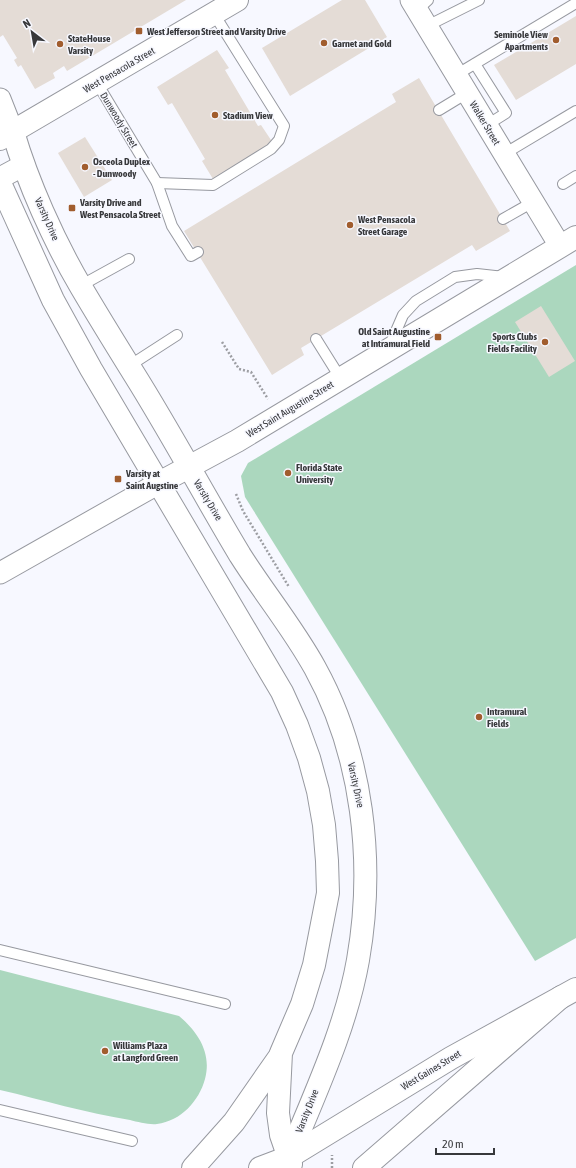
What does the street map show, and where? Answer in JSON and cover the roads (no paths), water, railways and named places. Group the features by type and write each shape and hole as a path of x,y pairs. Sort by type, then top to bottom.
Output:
{"main road":[{"name":"West Pensacola Street","path":"6,135 238,0"},
{"name":"Varsity Drive","path":"6,135 24,166 59,244 80,286 241,556 314,665 323,683 349,756 357,788 366,857 365,903 355,976 337,1035 287,1164"},
{"name":"Varsity Drive","path":"0,183 53,300 91,369 282,692 297,725 309,758 318,791 324,825 328,893 308,986 282,1053 278,1113 287,1164"},
{"name":"West Saint Augustine Street","path":"159,483 237,441 568,242"},
{"name":"West Gaines Street","path":"260,1168 287,1164 451,1058 568,993"},
{"path":"364,1168 568,993"},
{"path":"193,1168 234,1122 282,1053"}],"street":[{"name":"Walker Street","path":"421,9 456,75 533,202 568,242"},
{"name":"Varsity Drive","path":"0,99 6,135"},
{"path":"0,178 24,166"},
{"name":"West Saint Augustine Street","path":"0,573 159,483"}],"lane":[{"path":"421,9 479,0"},
{"path":"456,75 576,3"},
{"path":"157,183 213,185 272,149 279,140 284,126 214,14"},
{"path":"475,64 506,113 487,125"},
{"name":"Dunwoody Street","path":"97,83 157,183 172,226 191,256 198,252"},
{"path":"439,110 467,93"},
{"path":"504,154 576,111"},
{"path":"563,184 576,176"},
{"path":"503,219 533,202"},
{"path":"80,286 129,259"},
{"path":"129,366 177,335"},
{"path":"316,339 341,378"},
{"path":"0,950 225,1004"},
{"path":"0,1110 132,1141"}],"place":[{"name":"West Jefferson Street and Varsity Drive","path":"139,31"},
{"name":"Seminole View Apartments","path":"556,40"},
{"name":"Garnet and Gold","path":"324,43"},
{"name":"StateHouse Varsity","path":"60,44"},
{"name":"Stadium View","path":"215,115"},
{"name":"Osceola Duplex - Dunwoody","path":"85,167"},
{"name":"Varsity Drive and West Pensacola Street","path":"72,208"},
{"name":"West Pensacola Street Garage","path":"350,225"},
{"name":"Old Saint Augustine at Intramural Field","path":"438,337"},
{"name":"Sports Clubs Fields Facility","path":"545,342"},
{"name":"Florida State University","path":"288,473"},
{"name":"Varsity at Saint Augstine","path":"118,479"},
{"name":"Intramural Fields","path":"479,717"},
{"name":"Williams Plaza at Langford Green","path":"105,1051"}]}
